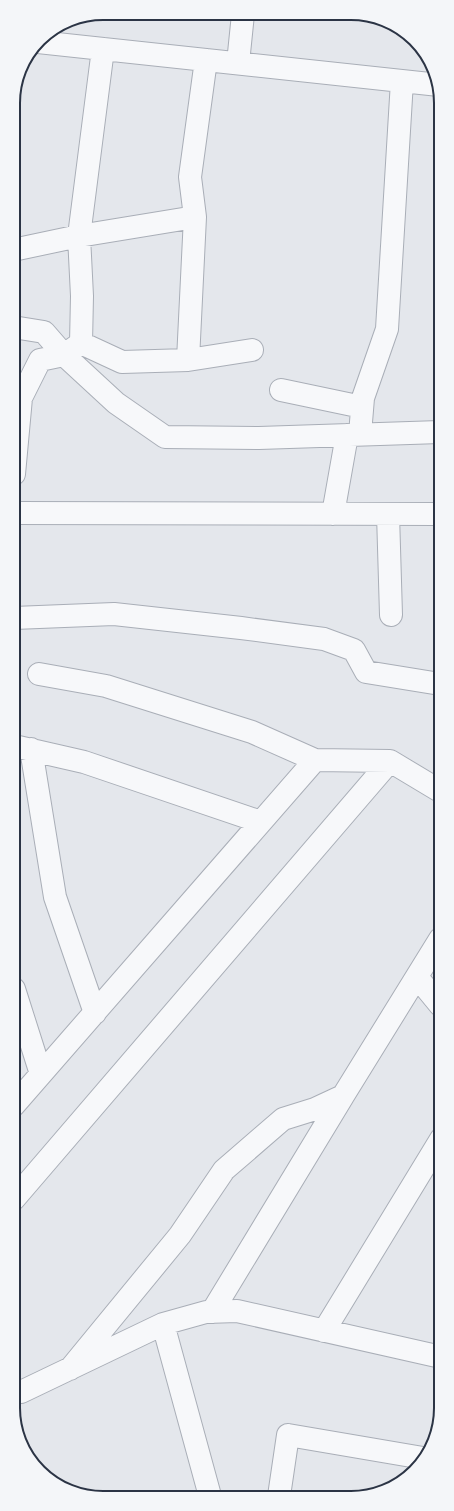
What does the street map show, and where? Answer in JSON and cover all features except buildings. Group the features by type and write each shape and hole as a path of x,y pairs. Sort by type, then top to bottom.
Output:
{"street":[{"path":"238,63 242,20"},
{"path":"46,43 432,84"},
{"path":"103,49 79,236 82,296 72,349 116,403 165,437 259,438 434,432"},
{"path":"188,360 195,217 190,176 206,60"},
{"path":"333,514 353,434 362,407 363,398 387,329 402,81"},
{"path":"20,249 79,236 195,217"},
{"path":"20,328 44,332 72,349 122,362 188,360 252,350"},
{"path":"20,409 21,398 40,360 72,349"},
{"path":"282,390 362,407"},
{"path":"20,513 434,514"},
{"path":"388,514 391,615"},
{"path":"20,618 114,614 324,639 354,650 366,672 434,683"},
{"path":"39,674 106,686 252,732 315,760 390,761 434,787"},
{"path":"95,1013 55,897 22,747 84,762 261,822"},
{"path":"20,1098 315,760"},
{"path":"20,1192 390,761"},
{"path":"212,1312 434,949"},
{"path":"417,977 434,998"},
{"path":"20,1008 42,1074"},
{"path":"70,1369 180,1235 224,1170 283,1119 315,1109 343,1096"},
{"path":"324,1331 434,1149"},
{"path":"20,1392 163,1324 206,1312 237,1311 434,1355"},
{"path":"163,1324 209,1491"},
{"path":"280,1491 288,1436 418,1457"}]}
